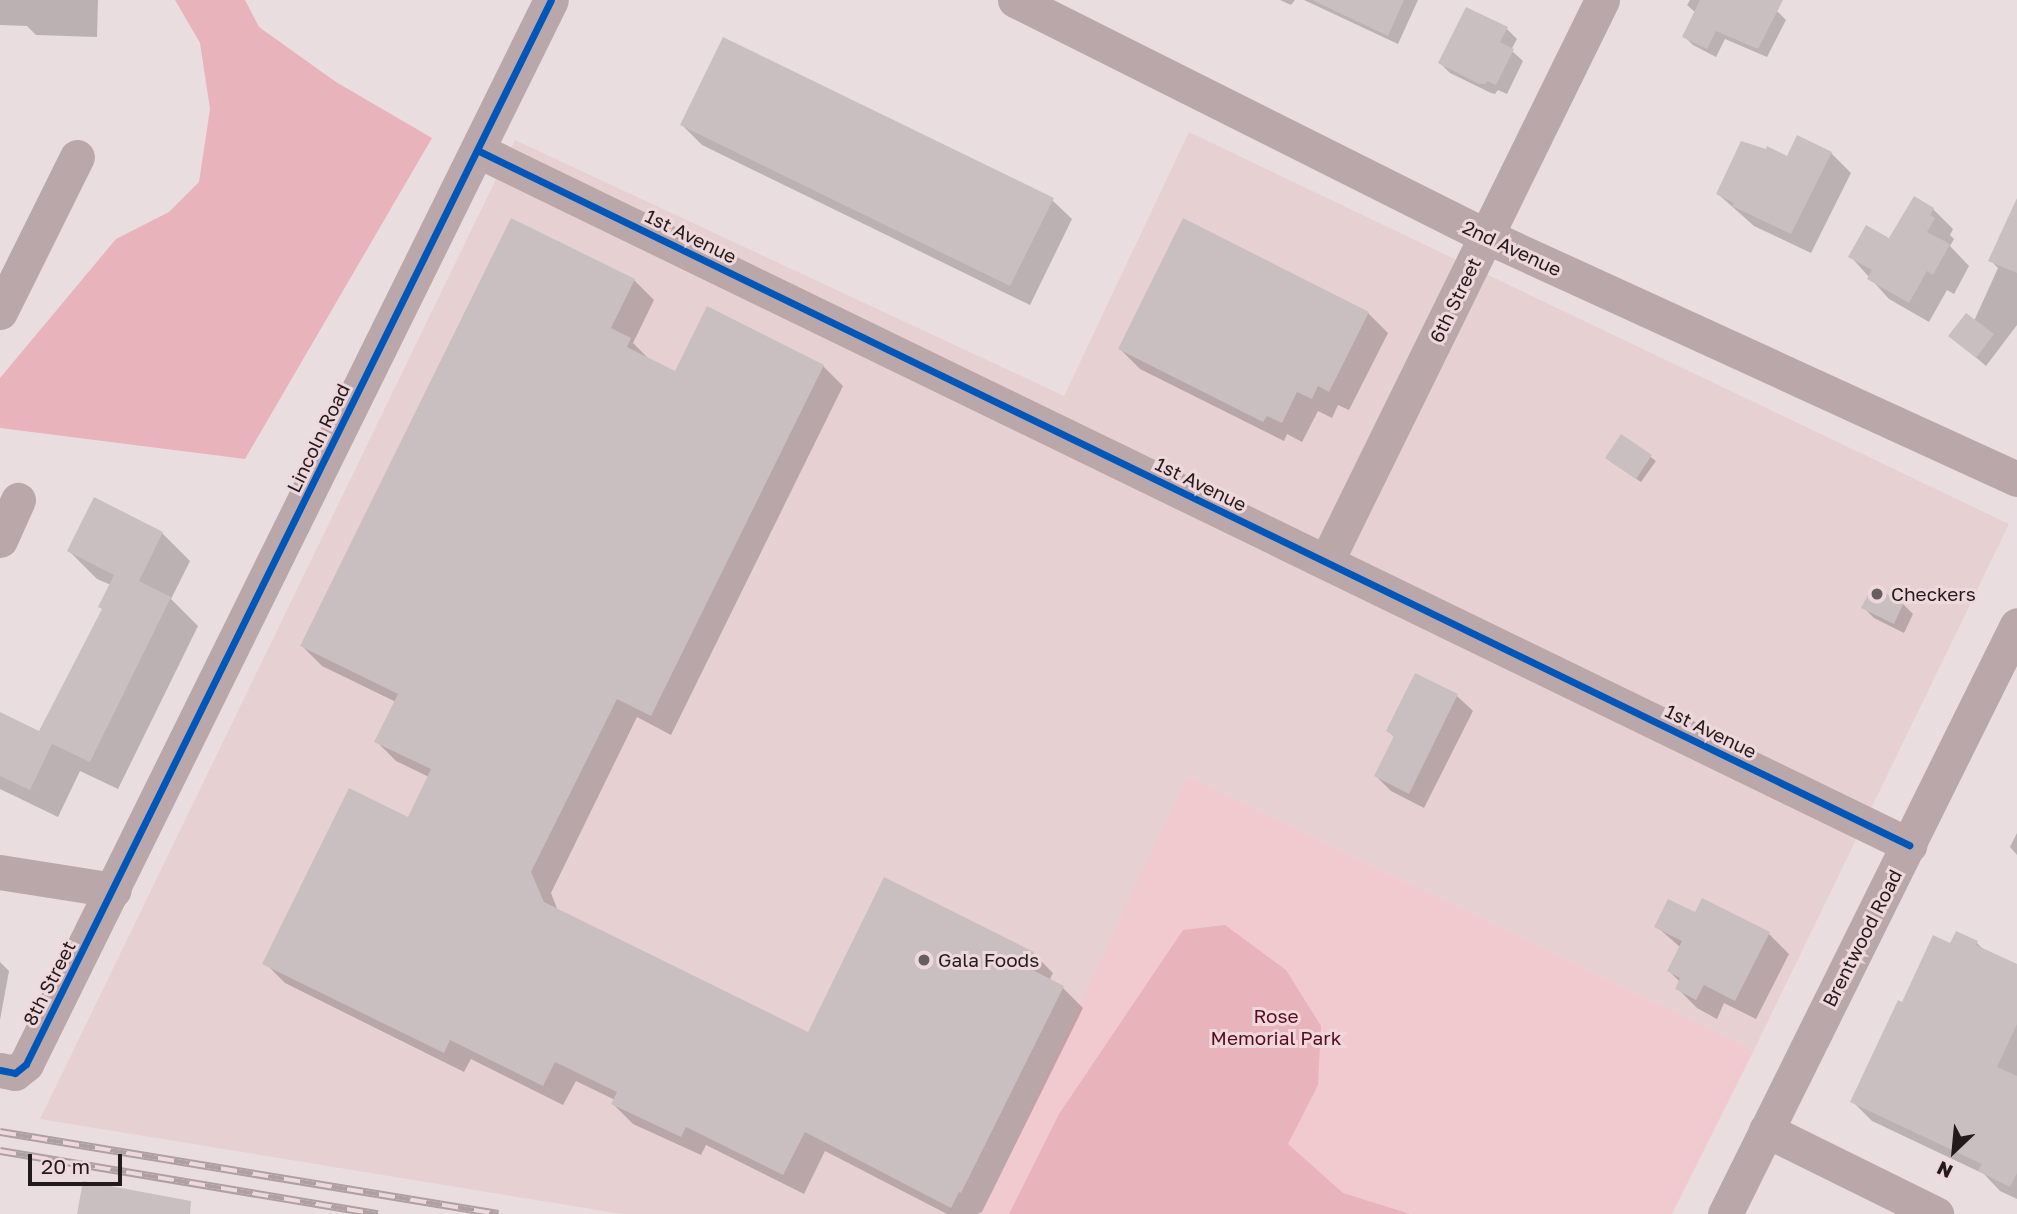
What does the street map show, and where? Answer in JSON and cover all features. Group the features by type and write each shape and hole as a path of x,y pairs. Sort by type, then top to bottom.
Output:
{"street":[{"name":"Lincoln Road","path":"114,890 551,0"},
{"name":"2nd Avenue","path":"1015,0 1486,236 2017,479"},
{"name":"6th Street","path":"1325,562 1602,0"},
{"name":"1st Avenue","path":"479,151 1909,845"},
{"path":"0,312 77,157"},
{"path":"0,540 18,499"},
{"name":"Brentwood Road","path":"1725,1214 2017,625"},
{"path":"0,872 114,890"},
{"name":"8th Street","path":"0,1070 15,1073 26,1064 114,890"},
{"path":"1766,1130 1936,1214"}],"shaded area":[{"path":"1189,132 2009,524 1754,1050 1187,776 981,1214 622,1214 40,1119 515,140 1064,396"}],"green space":[{"path":"175,0 245,0 259,27 336,82 432,138 245,459 0,428 0,378 116,239 169,212 199,182 210,109 200,43"},
{"name":"Rose Memorial Park","path":"1187,776 1754,1050 1672,1214 981,1214"},
{"path":"1225,925 1286,970 1321,1026 1318,1085 1288,1144 1343,1193 1410,1214 1009,1214 1059,1114 1183,930"}],"building":[{"path":"1312,0 1404,0 1388,36"},
{"path":"1700,0 1783,0 1758,49 1716,31 1707,49 1682,37"},
{"path":"1466,7 1508,27 1500,42 1514,49 1496,85 1487,81 1485,84 1479,84 1438,63"},
{"path":"723,37 1054,198 1010,286 680,125"},
{"path":"1797,135 1832,152 1791,234 1732,206 1734,203 1716,194 1741,141 1766,149 1767,146 1787,156"},
{"path":"1914,196 1934,208 1930,215 1935,218 1927,232 1950,244 1933,275 1927,271 1909,303 1867,279 1872,270 1848,257 1866,225 1889,238"},
{"path":"2017,198 2017,273 1988,261"},
{"path":"511,218 635,279 611,328 631,338 627,347 675,371 707,306 824,365 651,716 617,699 531,872 544,902 808,1032 884,877 1034,952 1027,967 1064,986 961,1193 959,1192 951,1208 805,1132 783,1175 686,1127 681,1137 611,1104 617,1092 555,1062 543,1086 450,1040 444,1053 262,964 349,788 408,817 431,769 374,742 398,694 300,646"},
{"path":"1183,218 1369,312 1329,392 1318,386 1312,399 1297,392 1282,423 1267,416 1263,422 1118,349"},
{"path":"1966,313 1994,334 1976,358 1948,336"},
{"path":"1621,434 1652,455 1636,479 1605,458"},
{"path":"94,497 163,532 139,581 171,597 90,762 52,744 30,790 0,776 0,712 39,731 102,609 98,607 114,575 67,551"},
{"path":"1872,587 1904,602 1894,624 1861,608"},
{"path":"1415,673 1458,694 1409,794 1374,776 1394,736 1386,731"},
{"path":"1702,898 1770,932 1735,1001 1704,985 1696,1000 1675,989 1680,978 1667,971 1682,941 1654,927 1668,899 1695,912"},
{"path":"1956,931 1978,941 1976,945 2017,964 2017,1024 1997,1067 2017,1076 2017,1173 2010,1187 1978,1171 1982,1164 1850,1102 1898,1000 1902,1002 1933,935 1950,943"},
{"path":"83,1181 191,1201 190,1214 77,1214"}],"railway":[{"path":"0,1132 498,1214"},
{"path":"0,1151 378,1214"}],"cycle path":[{"path":"0,1070 15,1073 26,1064 551,0"},
{"path":"479,151 1909,845"}],"place":[{"name":"Checkers","path":"1877,594"},
{"name":"Gala Foods","path":"924,960"}]}
